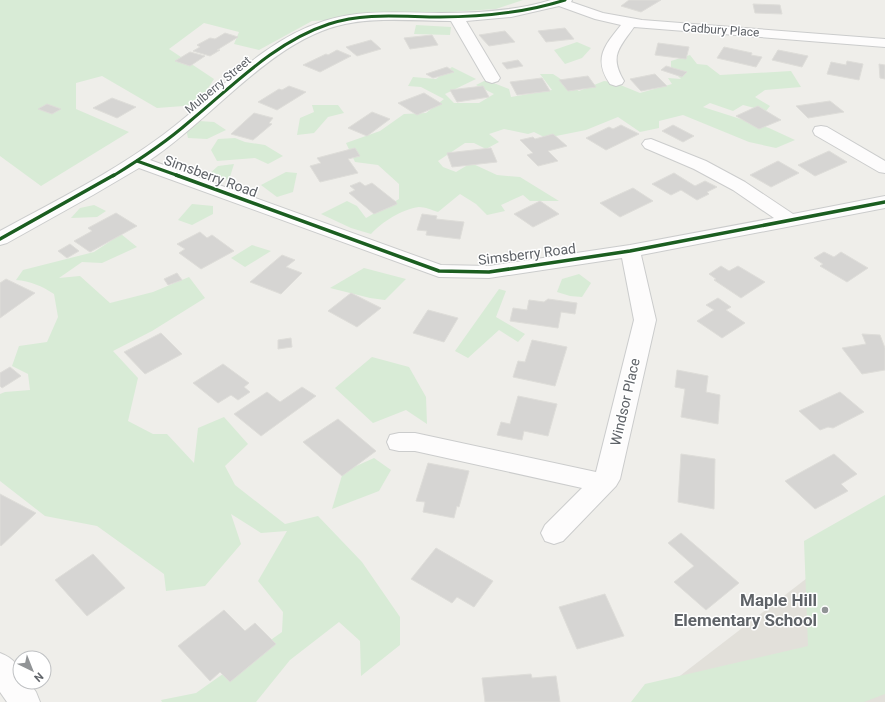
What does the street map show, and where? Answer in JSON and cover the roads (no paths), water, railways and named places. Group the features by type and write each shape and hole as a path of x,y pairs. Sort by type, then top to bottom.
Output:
{"street":[{"name":"Mulberry Street","path":"0,239 103,182 137,161 169,138 259,63 308,32 347,20 372,17 456,17 505,14 563,1"},
{"name":"Cadbury Place","path":"563,1 589,14 630,23 885,43"},
{"path":"456,17 492,78"},
{"path":"616,81 609,68 609,52 630,23"},
{"path":"821,132 885,168"},
{"path":"651,144 700,165 726,179 790,220"},
{"name":"Simsberry Road","path":"137,161 439,271 489,272 630,251 885,202"},
{"name":"Windsor Place","path":"554,533 607,479 645,320 630,251"},
{"path":"399,442 415,442 603,484"},
{"path":"0,667 25,702"}],"place":[{"name":"Maple Hill Elementary School","path":"825,610"}]}
